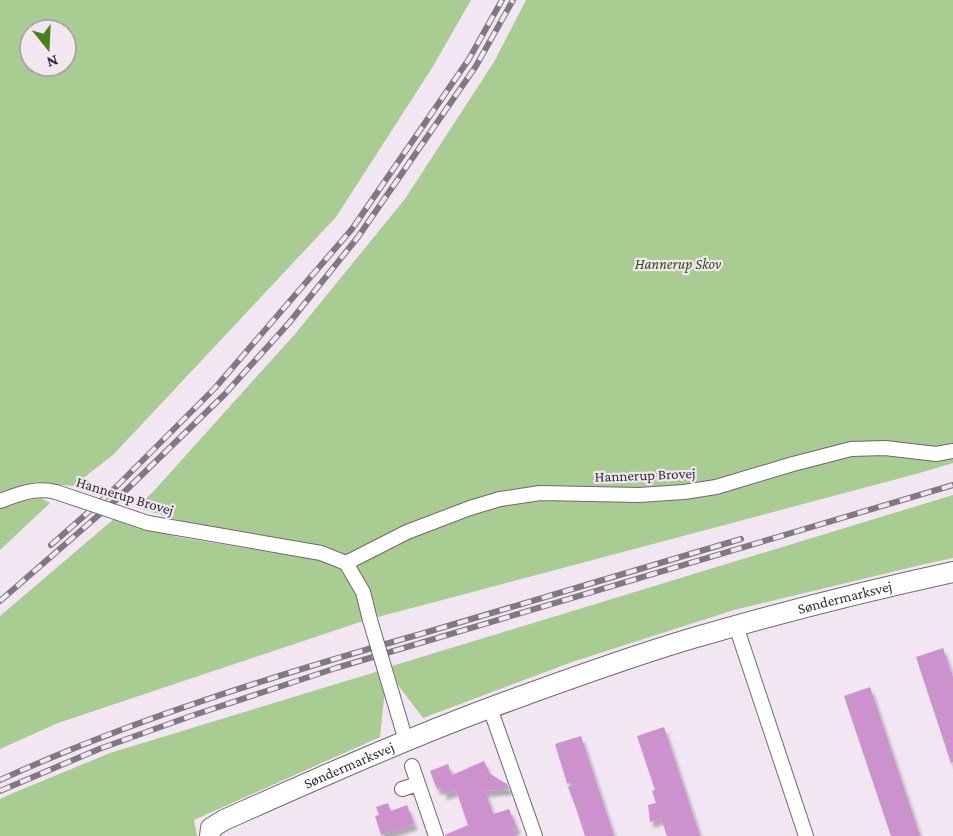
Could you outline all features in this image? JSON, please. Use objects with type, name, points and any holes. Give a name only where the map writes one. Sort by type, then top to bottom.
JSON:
[{"type":"street","name":"Hannerup Brovej","points":[[0,501],[25,492],[44,489],[148,523],[321,553],[346,563],[407,532],[470,507],[500,499],[540,493],[639,495],[684,492],[716,488],[793,464],[851,450],[885,448],[936,454],[953,451]]},
{"type":"street","points":[[346,563],[363,592],[406,741]]},
{"type":"street","name":"Søndermarksvej","points":[[210,832],[224,820],[406,741],[611,665],[736,626],[885,587],[953,572]]},
{"type":"street","points":[[736,626],[806,836]]},
{"type":"street","points":[[490,708],[535,836]]},
{"type":"street","points":[[412,766],[436,836]]},
{"type":"street","points":[[402,789],[418,784]]},
{"type":"green space","points":[[0,0],[471,0],[432,68],[336,217],[113,455],[73,486],[36,483],[0,496]]},
{"type":"green space","name":"Hannerup Skov","points":[[526,0],[953,0],[953,463],[378,617],[357,568],[349,557],[341,552],[307,543],[181,521],[136,507],[152,493],[295,334],[405,199],[494,62]]},
{"type":"green space","points":[[953,495],[953,558],[734,610],[572,662],[423,718],[398,685],[392,666]]},
{"type":"green space","points":[[41,498],[50,503],[0,550],[0,509]]},
{"type":"green space","points":[[115,518],[177,537],[333,564],[349,576],[353,583],[363,621],[58,723],[0,749],[0,616]]},
{"type":"green space","points":[[379,671],[385,689],[380,737],[194,820],[197,836],[0,836],[0,799],[6,796],[110,753]]},
{"type":"building","points":[[943,648],[953,677],[953,762],[951,763],[916,657]]},
{"type":"building","points":[[870,687],[920,836],[891,836],[844,696]]},
{"type":"building","points":[[664,727],[700,836],[667,836],[661,818],[650,822],[648,805],[656,803],[652,791],[655,790],[637,736]]},
{"type":"building","points":[[581,736],[614,836],[585,836],[568,787],[575,785],[567,783],[555,744]]},
{"type":"building","points":[[484,761],[490,774],[507,784],[509,789],[485,791],[493,814],[509,809],[517,828],[513,830],[516,836],[445,836],[468,825],[456,790],[444,794],[442,788],[437,789],[430,771],[448,764],[452,775]]},
{"type":"building","points":[[388,803],[391,811],[407,805],[414,824],[381,835],[375,816],[379,815],[376,807]]},
{"type":"railway","points":[[51,545],[109,494],[215,388],[352,229],[469,59],[502,0]]},
{"type":"railway","points":[[0,601],[116,500],[224,395],[289,323],[358,237],[476,66],[513,0]]},
{"type":"railway","points":[[0,791],[99,749],[336,668],[953,485]]},
{"type":"railway","points":[[0,780],[103,737],[262,681],[741,539]]}]
